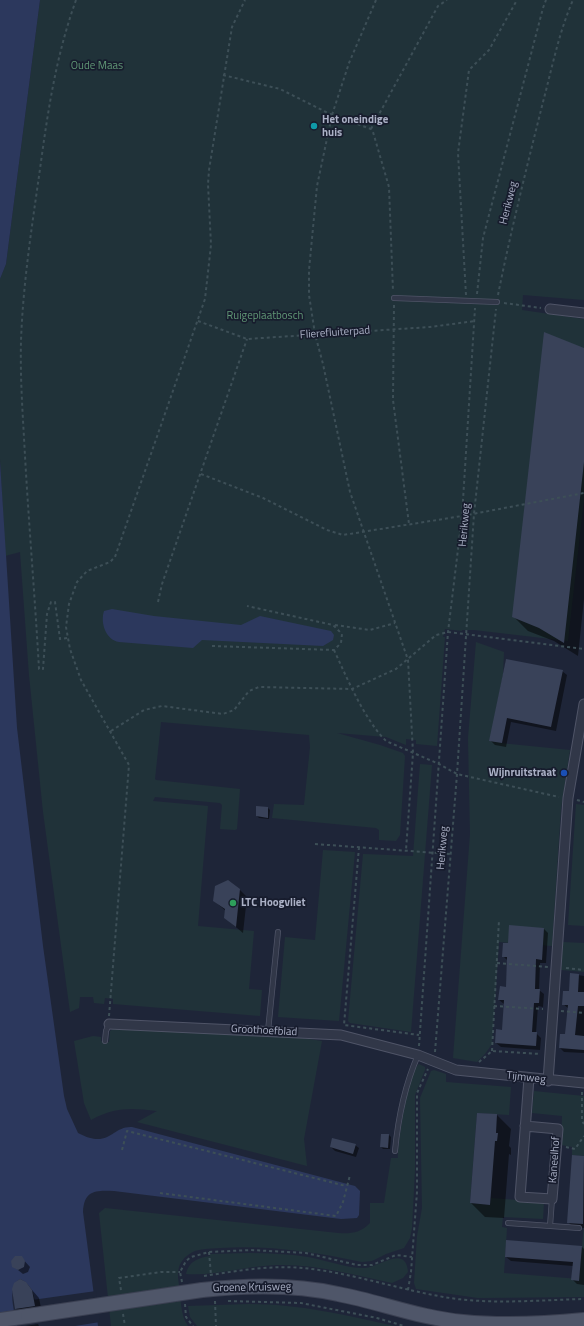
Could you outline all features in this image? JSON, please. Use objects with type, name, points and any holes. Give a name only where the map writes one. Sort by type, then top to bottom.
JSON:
[{"type":"main road","name":"Groene Kruisweg","points":[[0,1320],[201,1283],[301,1288],[337,1293],[411,1312],[462,1322],[501,1324],[550,1323],[584,1320]]},
{"type":"main road","name":"Groene Kruisweg","points":[[550,1323],[584,1325]]},
{"type":"street","points":[[550,310],[584,313]]},
{"type":"street","points":[[548,1081],[568,798],[584,704]]},
{"type":"street","name":"Groothoefblad","points":[[109,1024],[341,1035],[418,1055],[432,1061]]},
{"type":"street","name":"Tijmweg","points":[[432,1061],[456,1070],[468,1072],[548,1081],[583,1083]]},
{"type":"street","name":"Kaneelhof","points":[[525,1126],[558,1129],[552,1199],[520,1197],[525,1126],[529,1078]]},
{"type":"lane","points":[[394,298],[497,302]]},
{"type":"lane","points":[[268,1031],[278,932]]},
{"type":"lane","name":"Groothoefblad","points":[[105,1041],[109,1024]]},
{"type":"lane","points":[[395,1151],[397,1130],[410,1077],[418,1055]]},
{"type":"lane","name":"Kaneelhof","points":[[550,1226],[552,1199]]},
{"type":"lane","points":[[508,1223],[579,1228]]},
{"type":"path","points":[[67,638],[60,639],[54,602],[51,602],[48,614],[43,669],[39,669],[24,428],[21,342],[23,307],[56,64],[76,0]]},
{"type":"path","points":[[110,1008],[129,765],[81,680],[67,638],[66,626],[69,604],[77,582],[87,571],[110,562],[115,557],[205,299],[210,257],[208,184],[223,75],[232,27],[245,0]]},
{"type":"path","points":[[376,0],[348,63],[332,115],[317,186],[308,270],[309,295],[315,334],[323,364],[350,492],[408,660],[413,753],[406,850]]},
{"type":"path","points":[[371,129],[438,6],[447,0]]},
{"type":"path","points":[[466,300],[458,153],[469,70],[489,50],[517,0]]},
{"type":"path","points":[[359,847],[344,1025],[419,1035],[448,632],[462,516],[474,321],[482,238],[521,88],[546,0]]},
{"type":"path","name":"Herikweg","points":[[408,1290],[417,1192],[417,1093],[436,1049],[457,774],[474,514],[497,302],[511,229],[529,155],[558,46],[574,0]]},
{"type":"path","points":[[223,75],[280,89],[332,115],[371,129],[373,132],[389,186],[394,298],[393,400],[410,524]]},
{"type":"path","points":[[497,302],[550,310]]},
{"type":"path","name":"Flierefluiterpad","points":[[198,321],[247,339],[430,327],[474,321]]},
{"type":"path","points":[[158,602],[162,584],[247,339]]},
{"type":"path","points":[[201,474],[263,498],[327,530],[342,535],[474,514],[584,493]]},
{"type":"path","points":[[247,606],[333,625],[370,630],[395,623]]},
{"type":"path","points":[[212,646],[334,650],[341,643],[342,634],[333,625]]},
{"type":"path","points":[[111,731],[144,710],[162,706],[223,714],[234,710],[249,691],[259,687],[352,689],[396,669],[436,636],[448,632],[584,649]]},
{"type":"path","points":[[334,650],[352,689],[380,735],[386,741],[439,764],[457,774],[584,802]]},
{"type":"path","points":[[315,844],[450,854]]},
{"type":"path","points":[[492,1051],[499,920]]},
{"type":"path","points":[[497,963],[584,970]]},
{"type":"path","points":[[494,1006],[584,1013]]},
{"type":"path","points":[[468,1072],[492,1051],[550,1055]]},
{"type":"path","points":[[583,1083],[582,1121],[584,1124]]},
{"type":"path","points":[[122,1150],[127,1132],[346,1186]]},
{"type":"path","points":[[557,1145],[575,1149],[584,1136]]},
{"type":"path","points":[[160,1193],[336,1216],[343,1202],[350,1175]]},
{"type":"path","points":[[182,1278],[180,1272],[186,1261],[191,1257],[209,1252],[251,1250],[306,1253],[358,1266],[372,1265],[396,1255],[412,1257]]},
{"type":"path","points":[[209,1252],[211,1275]]},
{"type":"path","name":"Groene Kruisweg","points":[[201,1283],[211,1275],[274,1268],[303,1268],[335,1273],[408,1290],[477,1301],[584,1299]]},
{"type":"path","points":[[161,1272],[180,1272]]},
{"type":"path","name":"Groene Kruisweg","points":[[216,1326],[215,1301],[301,1303],[377,1318],[404,1326]]},
{"type":"path","points":[[185,1308],[186,1317],[193,1326]]},
{"type":"green space","name":"Ruigeplaatbosch","points":[[40,0],[584,0],[584,300],[523,295],[522,310],[584,319],[584,499],[568,641],[474,630],[462,631],[445,629],[443,637],[445,637],[437,746],[416,744],[416,740],[406,739],[406,745],[386,737],[337,733],[380,745],[403,753],[405,756],[400,835],[396,841],[379,840],[379,830],[376,828],[272,818],[274,804],[304,805],[310,747],[309,735],[161,722],[156,780],[240,789],[237,829],[235,830],[220,829],[222,805],[220,803],[155,797],[153,801],[208,806],[198,926],[254,931],[249,989],[262,990],[260,1016],[113,1004],[113,999],[105,998],[104,1004],[94,1003],[93,997],[80,997],[79,1008],[70,1012],[43,812],[29,675],[20,552],[5,556],[0,459],[0,279],[6,264]]},
{"type":"green space","points":[[476,642],[504,652],[500,743],[570,750],[561,809],[552,946],[499,942],[492,1044],[477,1062],[453,1058],[470,834],[468,738]]},
{"type":"green space","points":[[420,764],[432,765],[411,1032],[350,1023],[348,1021],[363,854],[413,856]]},
{"type":"green space","points":[[576,804],[584,805],[584,926],[568,925]]},
{"type":"green space","points":[[323,850],[355,852],[339,1021],[278,1017],[285,937],[315,940]]},
{"type":"green space","points":[[562,942],[584,943],[584,972],[561,970]]},
{"type":"green space","points":[[113,1029],[296,1037],[322,1041],[304,1139],[307,1166],[137,1122],[157,1111],[139,1109],[123,1110],[108,1113],[91,1120],[84,1103],[74,1041],[93,1036],[101,1037],[101,1041],[109,1042],[110,1031]]},
{"type":"green space","points":[[419,1064],[425,1067],[425,1070],[415,1095],[415,1170],[412,1228],[410,1238],[404,1248],[386,1254],[372,1261],[362,1262],[309,1252],[274,1248],[238,1247],[199,1250],[184,1258],[178,1272],[182,1312],[188,1326],[111,1326],[99,1213],[105,1208],[338,1233],[351,1233],[359,1231],[370,1223],[370,1203],[384,1203],[391,1158],[398,1158],[402,1124],[411,1079]]},
{"type":"green space","points":[[434,1070],[446,1074],[446,1082],[511,1087],[509,1115],[477,1113],[470,1203],[490,1205],[491,1198],[544,1202],[543,1219],[503,1217],[502,1227],[507,1228],[504,1273],[579,1279],[584,1224],[584,1297],[478,1298],[416,1289],[414,1283],[417,1236],[422,1208],[420,1098],[431,1071]]},
{"type":"green space","points":[[534,1091],[584,1096],[584,1156],[572,1155],[572,1147],[561,1145],[562,1116],[532,1113]]},
{"type":"green space","points":[[249,1253],[301,1256],[359,1268],[371,1267],[397,1258],[402,1259],[406,1264],[408,1272],[403,1278],[392,1283],[321,1268],[292,1265],[265,1266],[209,1274],[186,1274],[192,1263],[198,1259],[210,1256],[210,1254]]},
{"type":"green space","points":[[268,1304],[304,1308],[395,1326],[197,1326],[190,1317],[188,1306]]},
{"type":"water","points":[[0,0],[40,0],[6,264],[0,279]]},
{"type":"water","points":[[0,461],[17,728],[43,946],[64,1096],[67,1109],[78,1133],[89,1138],[97,1139],[109,1136],[119,1130],[132,1127],[355,1186],[360,1191],[359,1215],[357,1218],[341,1219],[114,1191],[97,1191],[92,1193],[86,1199],[83,1212],[98,1326],[38,1326],[33,1293],[26,1282],[20,1279],[13,1288],[12,1294],[17,1326],[0,1326]]},
{"type":"water","points":[[112,609],[154,616],[241,625],[260,616],[331,631],[334,635],[333,640],[323,646],[202,640],[193,648],[119,642],[114,641],[107,634],[104,626],[104,611]]},
{"type":"pier","points":[[96,1291],[100,1322],[75,1326],[36,1326],[32,1300]]},
{"type":"building","points":[[544,332],[584,348],[584,462],[564,643],[539,628],[512,617]]},
{"type":"building","points":[[506,659],[563,670],[551,727],[507,718],[502,743],[489,741]]},
{"type":"building","points":[[256,806],[268,807],[268,818],[256,816]]},
{"type":"building","points":[[228,880],[240,889],[236,927],[224,918],[225,909],[213,901],[215,886]]},
{"type":"building","points":[[509,925],[544,928],[542,960],[536,959],[535,989],[540,989],[539,1003],[534,1003],[532,1032],[537,1032],[536,1046],[495,1043],[496,1029],[502,1030],[504,1000],[498,1000],[500,986],[506,987],[507,957],[502,957],[503,943],[508,943]]},
{"type":"building","points":[[570,973],[579,974],[578,992],[584,992],[584,1006],[578,1006],[575,1035],[584,1036],[584,1050],[559,1048],[560,1034],[565,1034],[568,1005],[562,1005],[563,991],[569,991]]},
{"type":"building","points":[[477,1113],[497,1114],[496,1133],[498,1133],[497,1141],[495,1141],[490,1205],[470,1203]]},
{"type":"building","points":[[381,1134],[389,1134],[388,1148],[380,1147]]},
{"type":"building","points":[[332,1138],[356,1144],[353,1154],[330,1147]]},
{"type":"building","points":[[572,1155],[584,1156],[583,1224],[567,1223]]},
{"type":"building","points":[[506,1240],[582,1246],[579,1281],[571,1280],[573,1262],[505,1257]]},
{"type":"building","points":[[15,1256],[22,1256],[25,1261],[24,1267],[18,1270],[12,1267],[11,1261]]},
{"type":"building","points":[[20,1279],[26,1282],[32,1290],[35,1306],[15,1309],[12,1289],[14,1283]]},
{"type":"place","name":"Het oneindige huis","points":[[314,126]]},
{"type":"place","name":"Wijnruitstraat","points":[[564,773]]},
{"type":"place","name":"LTC Hoogvliet","points":[[233,903]]},
{"type":"park label","name":"Oude Maas","points":[[97,66]]}]
